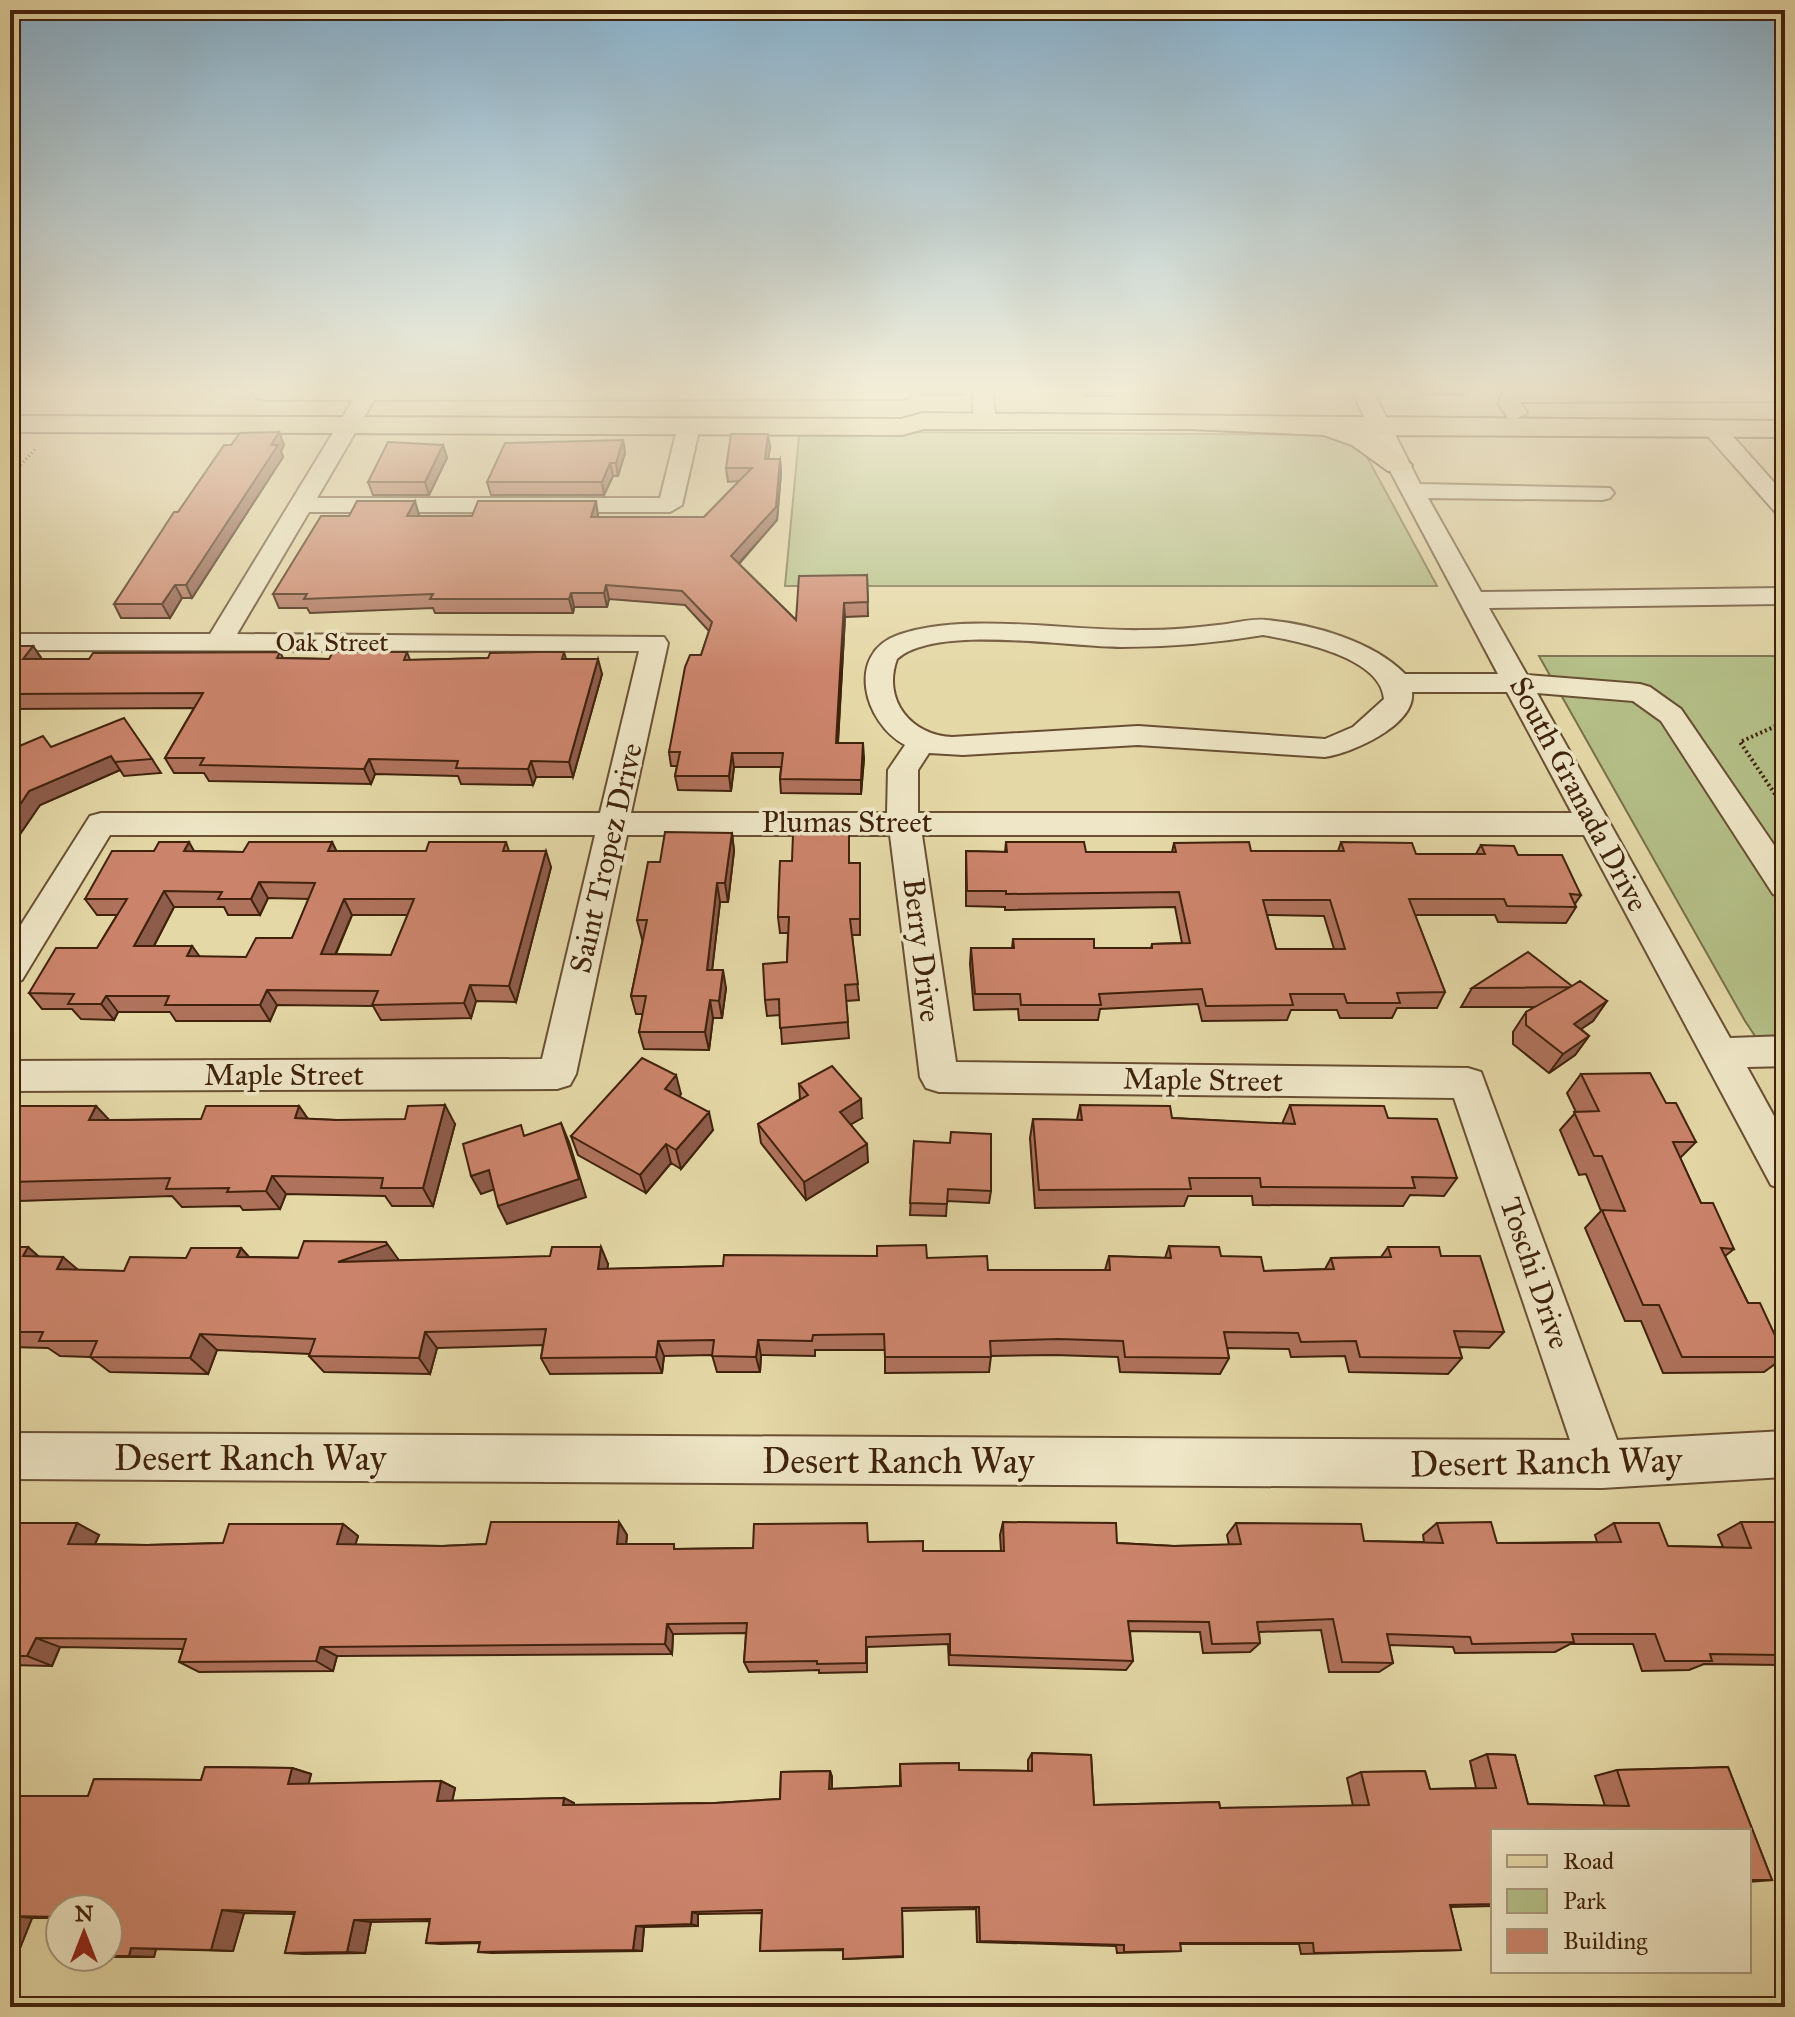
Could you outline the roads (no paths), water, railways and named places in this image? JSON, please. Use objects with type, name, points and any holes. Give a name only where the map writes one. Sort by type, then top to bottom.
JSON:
[{"type":"street","points":[[219,642],[315,483]]},
{"type":"street","points":[[302,505],[670,505],[675,483]]},
{"type":"street","name":"South Granada Drive","points":[[1408,483],[1785,1173]]},
{"type":"street","points":[[1472,483],[1602,493]]},
{"type":"street","points":[[1762,483],[1785,509]]},
{"type":"street","points":[[1473,600],[1785,596]]},
{"type":"street","points":[[1399,683],[1399,706],[1352,741],[1328,748],[1274,747],[1185,738],[1067,737],[955,747],[922,741],[892,720],[877,692],[881,663],[888,651],[904,642],[948,632],[1076,638],[1189,637],[1263,627],[1292,630],[1374,662],[1399,683],[1519,683],[1640,693],[1671,715],[1785,886]]},
{"type":"street","name":"Oak Street","points":[[10,642],[654,643]]},
{"type":"street","name":"Saint Tropez Drive","points":[[557,1074],[654,643]]},
{"type":"street","name":"Berry Drive","points":[[922,741],[903,770],[901,801],[939,1077]]},
{"type":"street","name":"Plumas Street","points":[[10,971],[101,824],[1594,824]]},
{"type":"street","points":[[1720,1053],[1785,1051]]},
{"type":"street","name":"Maple Street","points":[[10,1076],[557,1074]]},
{"type":"street","name":"Maple Street","points":[[939,1077],[1468,1083]]},
{"type":"street","name":"Toschi Drive","points":[[1468,1083],[1602,1464]]},
{"type":"street","name":"Desert Ranch Way","points":[[10,1456],[1602,1464],[1785,1454]]}]
